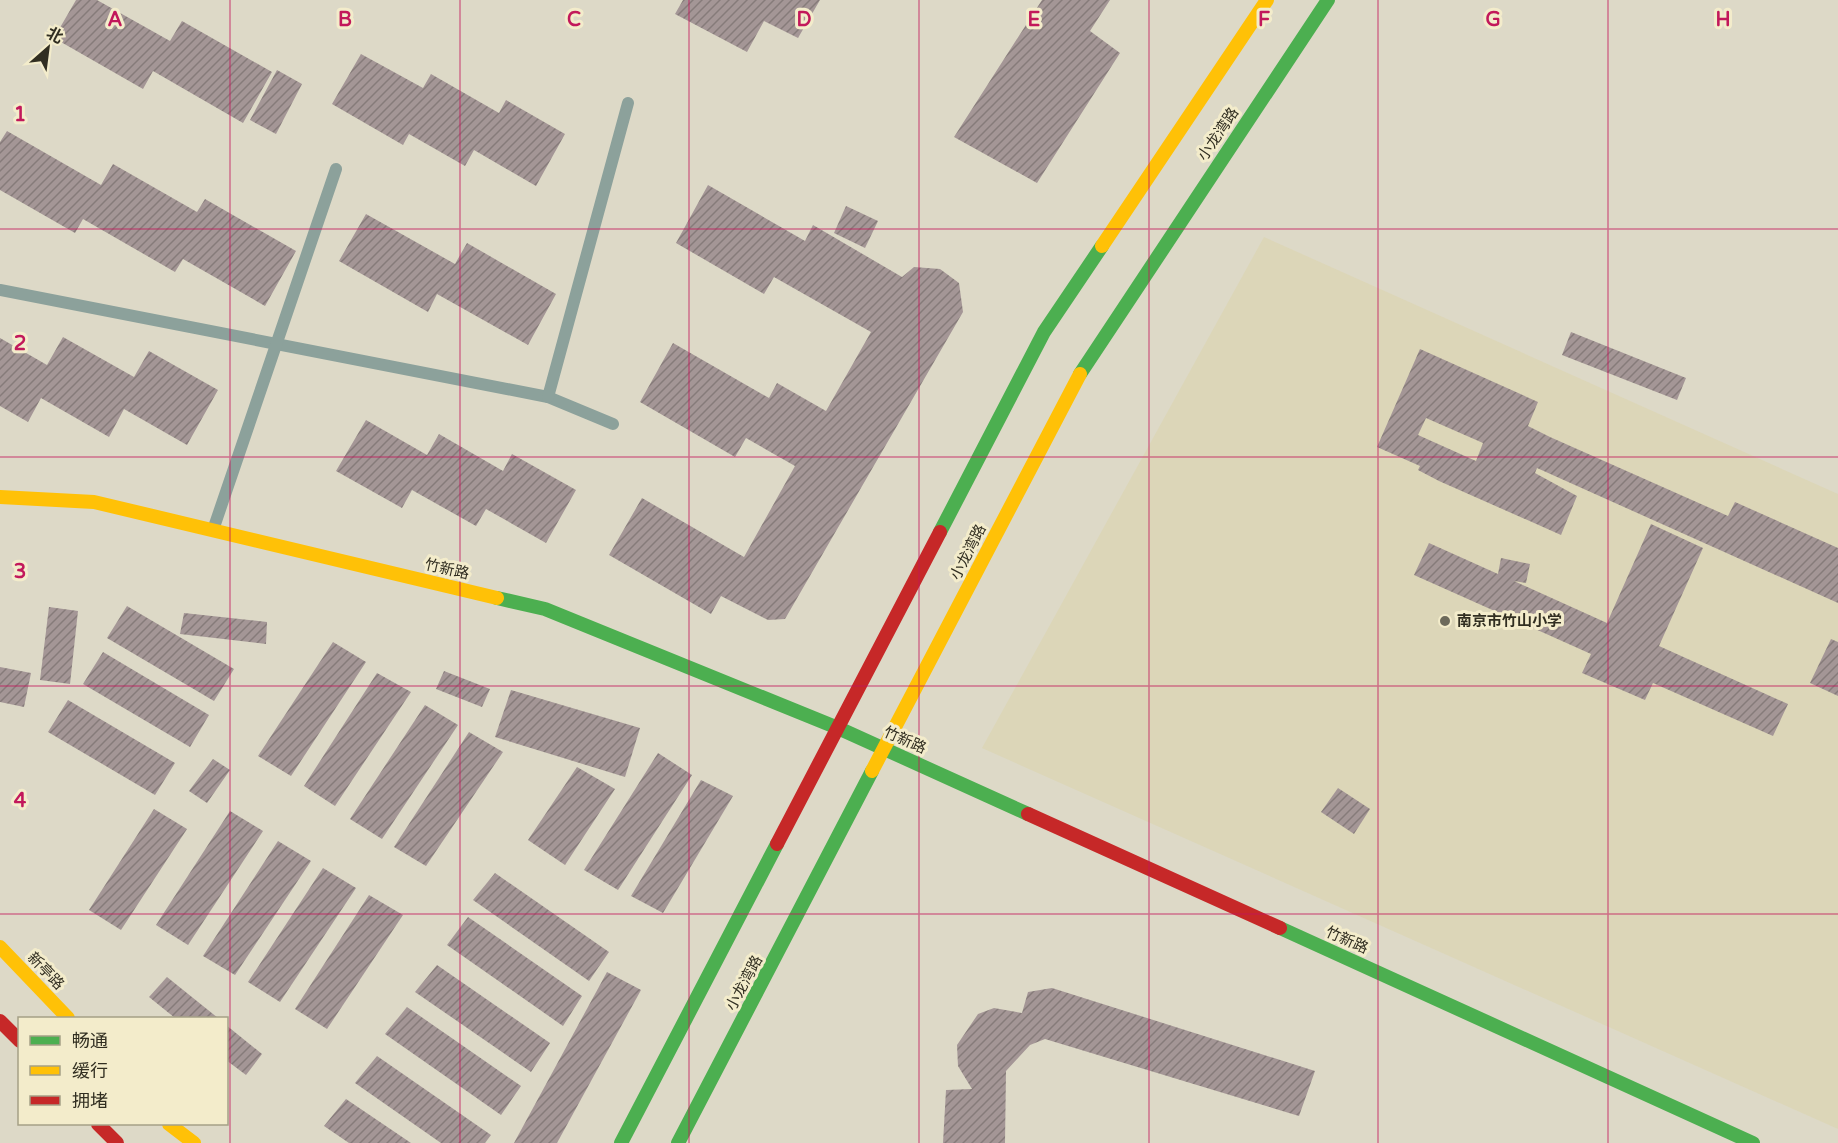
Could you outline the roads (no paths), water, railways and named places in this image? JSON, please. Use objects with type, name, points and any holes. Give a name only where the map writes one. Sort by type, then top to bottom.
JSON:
[{"type":"main road","points":[[621,1143],[1044,332],[1267,0]]},
{"type":"main road","name":"小龙湾路","points":[[678,1143],[1088,358],[1328,0]]},
{"type":"main road","name":"竹新路","points":[[0,497],[94,502],[545,609],[884,748],[1753,1143]]},
{"type":"main road","name":"新亭路","points":[[0,947],[67,1017]]},
{"type":"main road","points":[[0,1020],[18,1039]]},
{"type":"main road","points":[[99,1125],[117,1143]]},
{"type":"main road","points":[[171,1125],[194,1143]]},
{"type":"lane","points":[[548,397],[628,103]]},
{"type":"lane","points":[[212,531],[336,169]]},
{"type":"lane","points":[[0,290],[548,397],[613,424]]},
{"type":"place","name":"南京市竹山小学","points":[[1445,621]]}]
